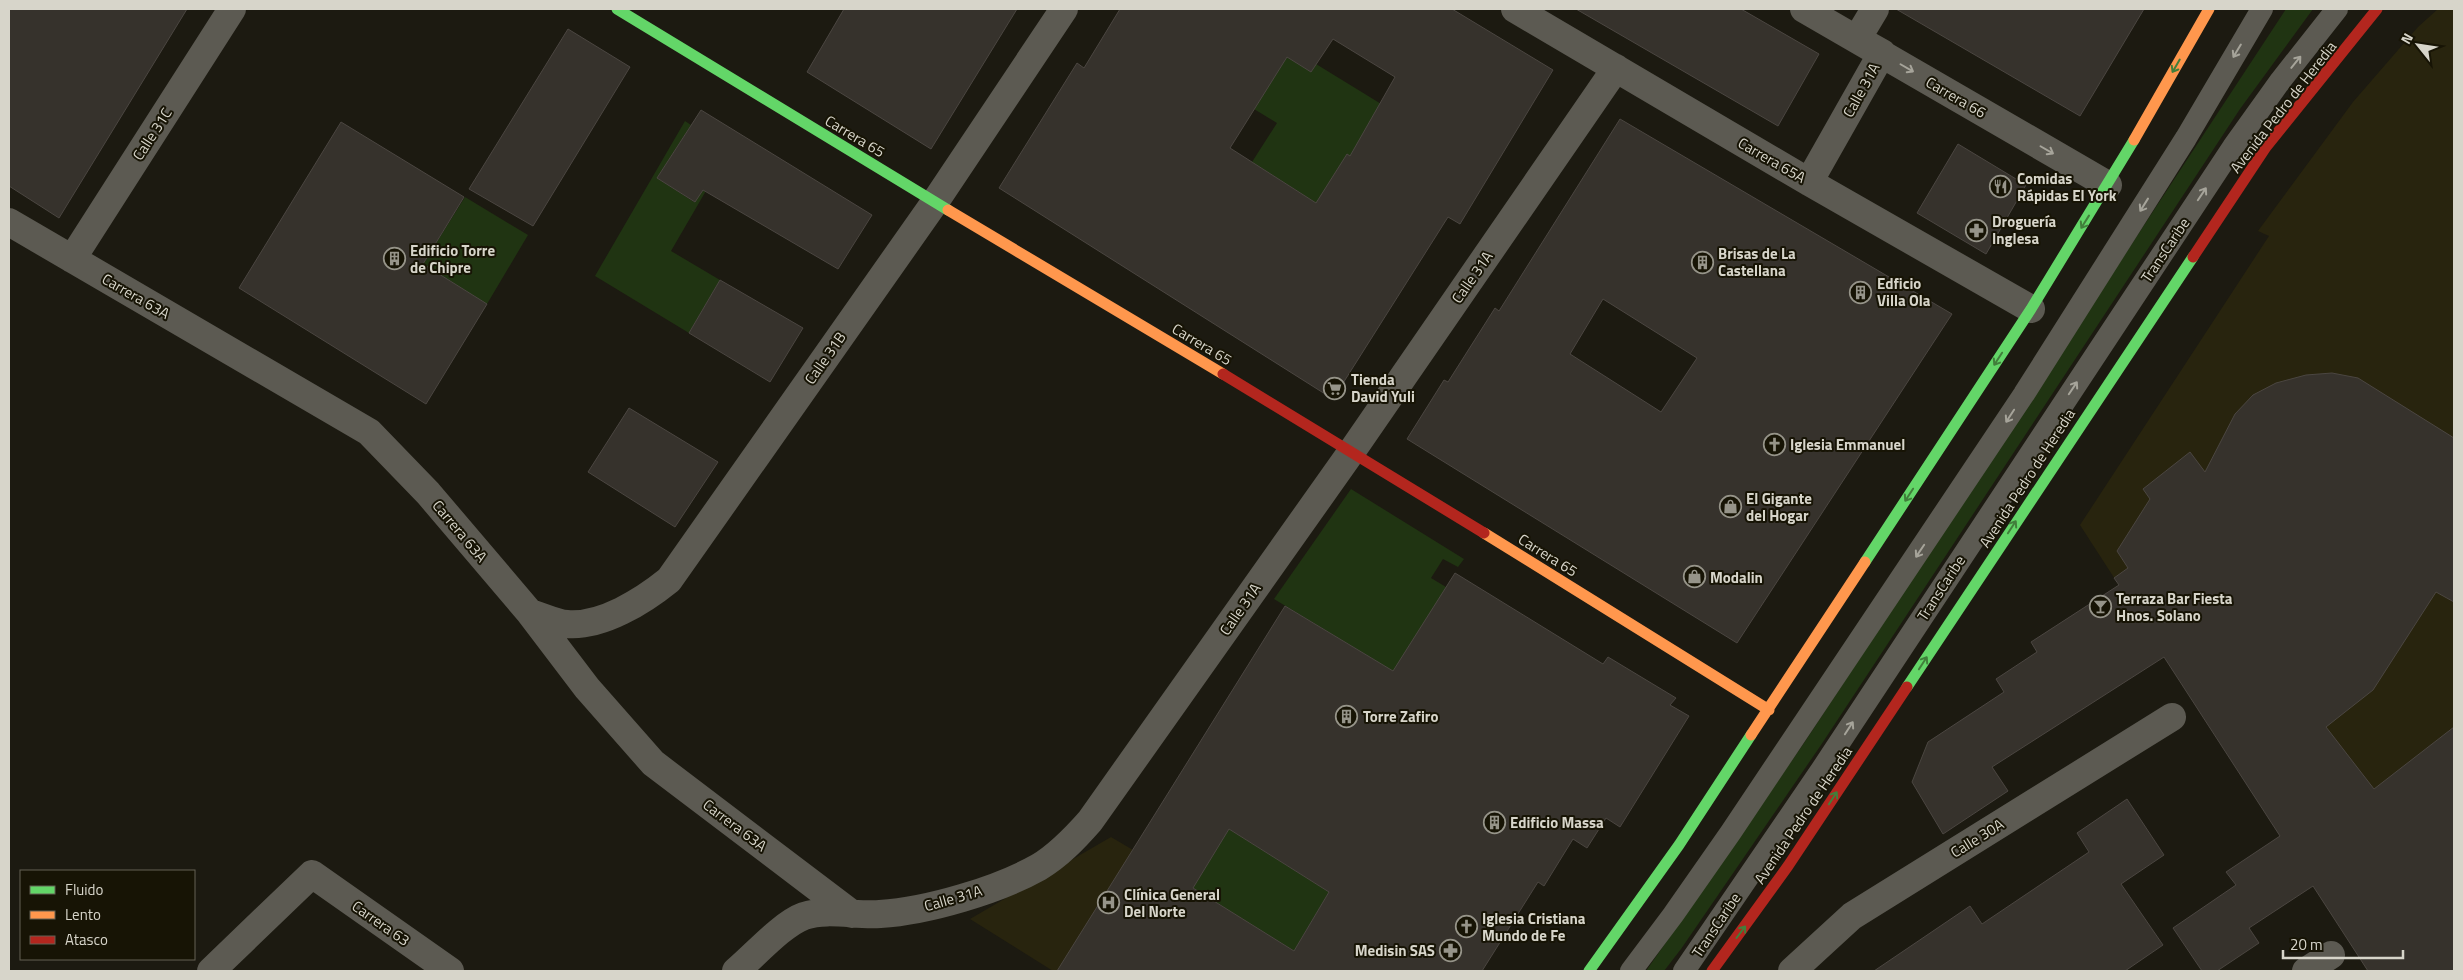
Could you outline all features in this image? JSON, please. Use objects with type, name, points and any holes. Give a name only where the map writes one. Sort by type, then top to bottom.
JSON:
[{"type":"main road","name":"Carrera 65","points":[[617,9],[935,202],[1352,451],[1768,710]]},
{"type":"main road","points":[[1589,971],[1680,845],[2031,309],[2108,185],[2209,9]]},
{"type":"main road","name":"Avenida Pedro de Heredia","points":[[1712,971],[1788,866],[2266,147],[2348,49],[2377,9]]},
{"type":"street","name":"Calle 31C","points":[[72,259],[232,9]]},
{"type":"street","name":"Calle 31B","points":[[530,613],[567,624],[586,623],[631,607],[650,596],[669,580],[935,202],[1064,9]]},
{"type":"street","name":"Carrera 65A","points":[[1515,9],[1809,182],[2031,309]]},
{"type":"street","name":"Carrera 66","points":[[1804,9],[2108,185]]},
{"type":"street","points":[[1857,39],[1875,9]]},
{"type":"street","name":"Calle 31A","points":[[1809,182],[1882,53]]},
{"type":"street","name":"Calle 31A","points":[[736,971],[783,930],[803,917],[898,912],[959,898],[1016,879],[1041,866],[1069,845],[1090,822],[1352,451],[1616,68]]},
{"type":"street","name":"Carrera 63A","points":[[9,222],[369,432],[428,493],[530,613],[587,688],[653,763],[852,914]]},
{"type":"street","name":"Calle 30A","points":[[1792,971],[1852,916],[2172,717]]},
{"type":"street","name":"Carrera 63","points":[[211,971],[312,874],[450,971]]},
{"type":"street","points":[[2306,971],[2331,956]]},
{"type":"lane","points":[[1631,971],[1731,832],[2024,394],[2186,138],[2262,9]]},
{"type":"lane","name":"TransCaribe","points":[[1684,971],[1822,769],[2233,147],[2266,100],[2337,9]]},
{"type":"shaded area","points":[[2438,9],[2454,9],[2454,971],[2368,971],[2080,525],[2269,236],[2258,231],[2353,102],[2418,27]]},
{"type":"shaded area","name":"Clínica General Del Norte","points":[[1111,837],[1327,971],[1053,971],[970,919]]},
{"type":"green space","points":[[2286,9],[2313,9],[2240,109],[1821,745],[1681,949],[1664,971],[1646,971],[1804,743]]},
{"type":"green space","points":[[1287,57],[1311,72],[1316,64],[1404,118],[1316,203],[1252,162],[1277,123],[1254,109]]},
{"type":"green space","points":[[685,121],[691,125],[657,178],[694,202],[739,134],[671,251],[720,280],[689,333],[595,276]]},
{"type":"green space","points":[[465,197],[528,235],[487,304],[423,264]]},
{"type":"green space","points":[[1351,489],[1464,559],[1458,567],[1443,559],[1431,578],[1446,587],[1434,696],[1274,599]]},
{"type":"green space","points":[[1229,829],[1329,892],[1294,951],[1193,888]]},
{"type":"building","points":[[9,9],[187,9],[59,218],[9,186]]},
{"type":"building","points":[[844,9],[1017,9],[931,149],[807,72]]},
{"type":"building","points":[[1120,9],[1452,9],[1553,70],[1460,224],[1448,217],[1333,399],[999,188],[1077,63],[1084,68]],"holes":[[[1333,39],[1395,77],[1350,156],[1347,154],[1316,203],[1230,148],[1287,57],[1311,72]]]},
{"type":"building","points":[[1576,9],[1741,9],[1819,54],[1778,126]]},
{"type":"building","points":[[1896,9],[2144,9],[2080,116]]},
{"type":"building","points":[[568,29],[630,67],[533,226],[469,189]]},
{"type":"building","points":[[701,110],[872,215],[838,269],[703,190],[695,202],[657,178]]},
{"type":"building","points":[[1620,119],[1952,314],[1737,643],[1407,439],[1444,380],[1448,382],[1495,308],[1499,311]],"holes":[[[1603,299],[1697,358],[1661,412],[1570,354]]]},
{"type":"building","points":[[341,122],[464,197],[423,264],[487,304],[426,404],[239,288]]},
{"type":"building","points":[[1958,144],[2026,185],[1986,254],[1917,213]]},
{"type":"building","points":[[720,280],[803,328],[770,382],[689,333]]},
{"type":"building","points":[[2332,373],[2358,378],[2454,438],[2454,602],[2436,592],[2373,690],[2326,727],[2374,789],[2454,727],[2454,971],[2368,971],[2313,886],[2249,928],[2259,943],[2217,971],[2202,971],[2173,928],[2236,885],[2226,872],[2280,836],[2164,657],[1992,767],[2008,791],[1943,834],[1912,782],[1928,742],[2004,692],[1996,679],[2037,652],[2031,642],[2119,585],[2114,578],[2128,568],[2117,551],[2150,499],[2143,489],[2190,452],[2205,472],[2235,414],[2253,395],[2276,383],[2306,375]]},
{"type":"building","points":[[629,408],[718,462],[675,527],[588,472]]},
{"type":"building","points":[[1455,573],[1603,664],[1608,657],[1676,698],[1670,705],[1689,716],[1620,827],[1606,818],[1587,848],[1573,839],[1544,886],[1538,882],[1482,971],[1057,971],[1285,606],[1393,671]],"holes":[[[1229,829],[1329,892],[1294,951],[1193,888]]]},
{"type":"building","points":[[2127,799],[2164,855],[2121,884],[2163,945],[2125,971],[1874,971],[1970,906],[1982,924],[2089,852],[2077,833]]},
{"type":"traffic: fast","points":[[617,9],[948,210]]},
{"type":"traffic: fast","points":[[1865,562],[2031,309],[2134,140]]},
{"type":"traffic: fast","points":[[1907,687],[2193,257]]},
{"type":"traffic: fast","points":[[1589,971],[1679,845],[1751,735]]},
{"type":"traffic: slow","points":[[2134,140],[2209,9]]},
{"type":"traffic: slow","points":[[948,210],[1223,374]]},
{"type":"traffic: slow","points":[[1484,533],[1769,710]]},
{"type":"traffic: slow","points":[[1751,735],[1865,562]]},
{"type":"traffic: jam","points":[[2193,257],[2266,147],[2377,9]]},
{"type":"traffic: jam","points":[[1223,374],[1484,533]]},
{"type":"traffic: jam","points":[[1712,971],[1788,866],[1907,687]]},
{"type":"place","name":"Comidas Rápidas El York","points":[[2001,187]]},
{"type":"place","name":"Droguería Inglesa","points":[[1976,230]]},
{"type":"place","name":"Edificio Torre de Chipre","points":[[394,259]]},
{"type":"place","name":"Brisas de La Castellana","points":[[1702,262]]},
{"type":"place","name":"Edficio Villa Ola","points":[[1861,292]]},
{"type":"place","name":"Tienda David Yuli","points":[[1335,388]]},
{"type":"place","name":"Iglesia Emmanuel","points":[[1774,444]]},
{"type":"place","name":"El Gigante del Hogar","points":[[1730,507]]},
{"type":"place","name":"Modalin","points":[[1694,577]]},
{"type":"place","name":"Terraza Bar Fiesta Hnos. Solano","points":[[2100,607]]},
{"type":"place","name":"Torre Zafiro","points":[[1347,716]]},
{"type":"place","name":"Edificio Massa","points":[[1494,822]]},
{"type":"place","name":"Clínica General Del Norte","points":[[1108,903]]},
{"type":"place","name":"Iglesia Cristiana Mundo de Fe","points":[[1466,927]]},
{"type":"place","name":"Medisin SAS","points":[[1451,950]]}]
